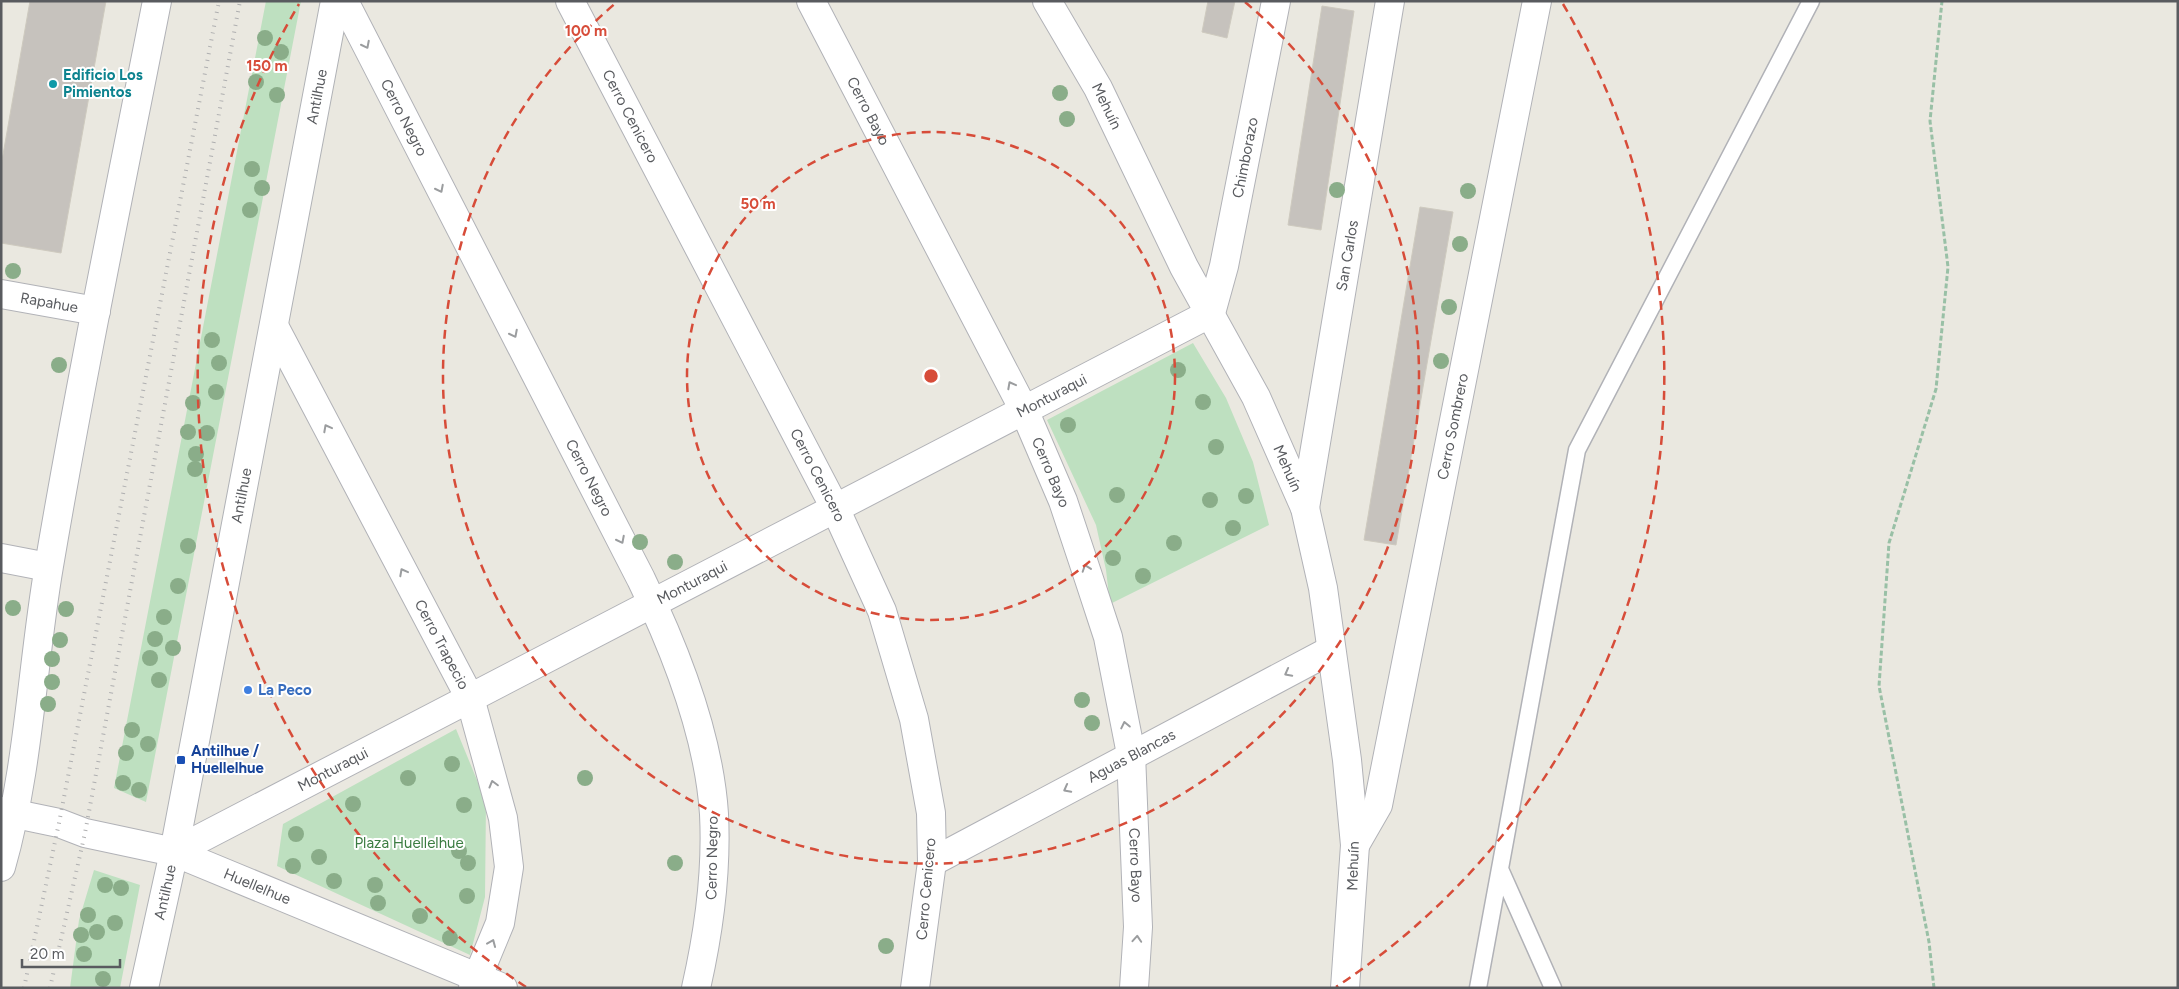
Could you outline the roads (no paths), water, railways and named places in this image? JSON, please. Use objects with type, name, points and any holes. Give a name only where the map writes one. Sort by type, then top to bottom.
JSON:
[{"type":"street","points":[[1,867],[7,812],[48,567],[157,1]]},
{"type":"street","name":"Antilhue","points":[[144,988],[174,852],[335,1]]},
{"type":"street","name":"Cerro Negro","points":[[344,1],[653,604],[687,693],[701,740],[714,813],[714,871],[709,932],[696,988]]},
{"type":"street","name":"Cerro Cenicero","points":[[570,1],[835,508],[882,610],[914,719],[930,813],[932,862],[915,988]]},
{"type":"street","name":"Cerro Bayo","points":[[811,1],[1024,410],[1063,501],[1108,637],[1131,754],[1138,928],[1134,988]]},
{"type":"street","name":"Mehuín","points":[[1046,1],[1098,88],[1184,266],[1256,397],[1305,508],[1322,588],[1348,760],[1355,845],[1345,988]]},
{"type":"street","name":"Chimborazo","points":[[1211,313],[1224,266],[1276,1]]},
{"type":"street","name":"San Carlos","points":[[1305,508],[1390,1]]},
{"type":"street","name":"Cerro Sombrero","points":[[1355,845],[1378,805],[1537,1]]},
{"type":"street","name":"Rapahue","points":[[1,294],[96,311]]},
{"type":"street","name":"Monturaqui","points":[[174,852],[1211,313]]},
{"type":"street","name":"Cerro Trapecio","points":[[274,326],[470,698],[503,818],[509,867],[500,923],[475,983]]},
{"type":"street","points":[[1,558],[48,567]]},
{"type":"street","name":"Aguas Blancas","points":[[932,862],[1131,754],[1331,650]]},
{"type":"street","name":"Huellelhue","points":[[7,812],[59,823],[85,833],[174,852],[475,983],[504,988]]},
{"type":"lane","points":[[1478,988],[1577,450],[1811,1]]},
{"type":"lane","points":[[1500,869],[1553,988]]},
{"type":"railway","points":[[24,988],[59,823],[219,1]]},
{"type":"railway","points":[[50,988],[85,833],[240,1]]},
{"type":"place","name":"Edificio Los Pimientos","points":[[53,84]]},
{"type":"place","name":"La Peco","points":[[248,690]]},
{"type":"place","name":"Antilhue / Huellelhue","points":[[181,760]]},
{"type":"park label","name":"Plaza Huellelhue","points":[[409,843]]}]
